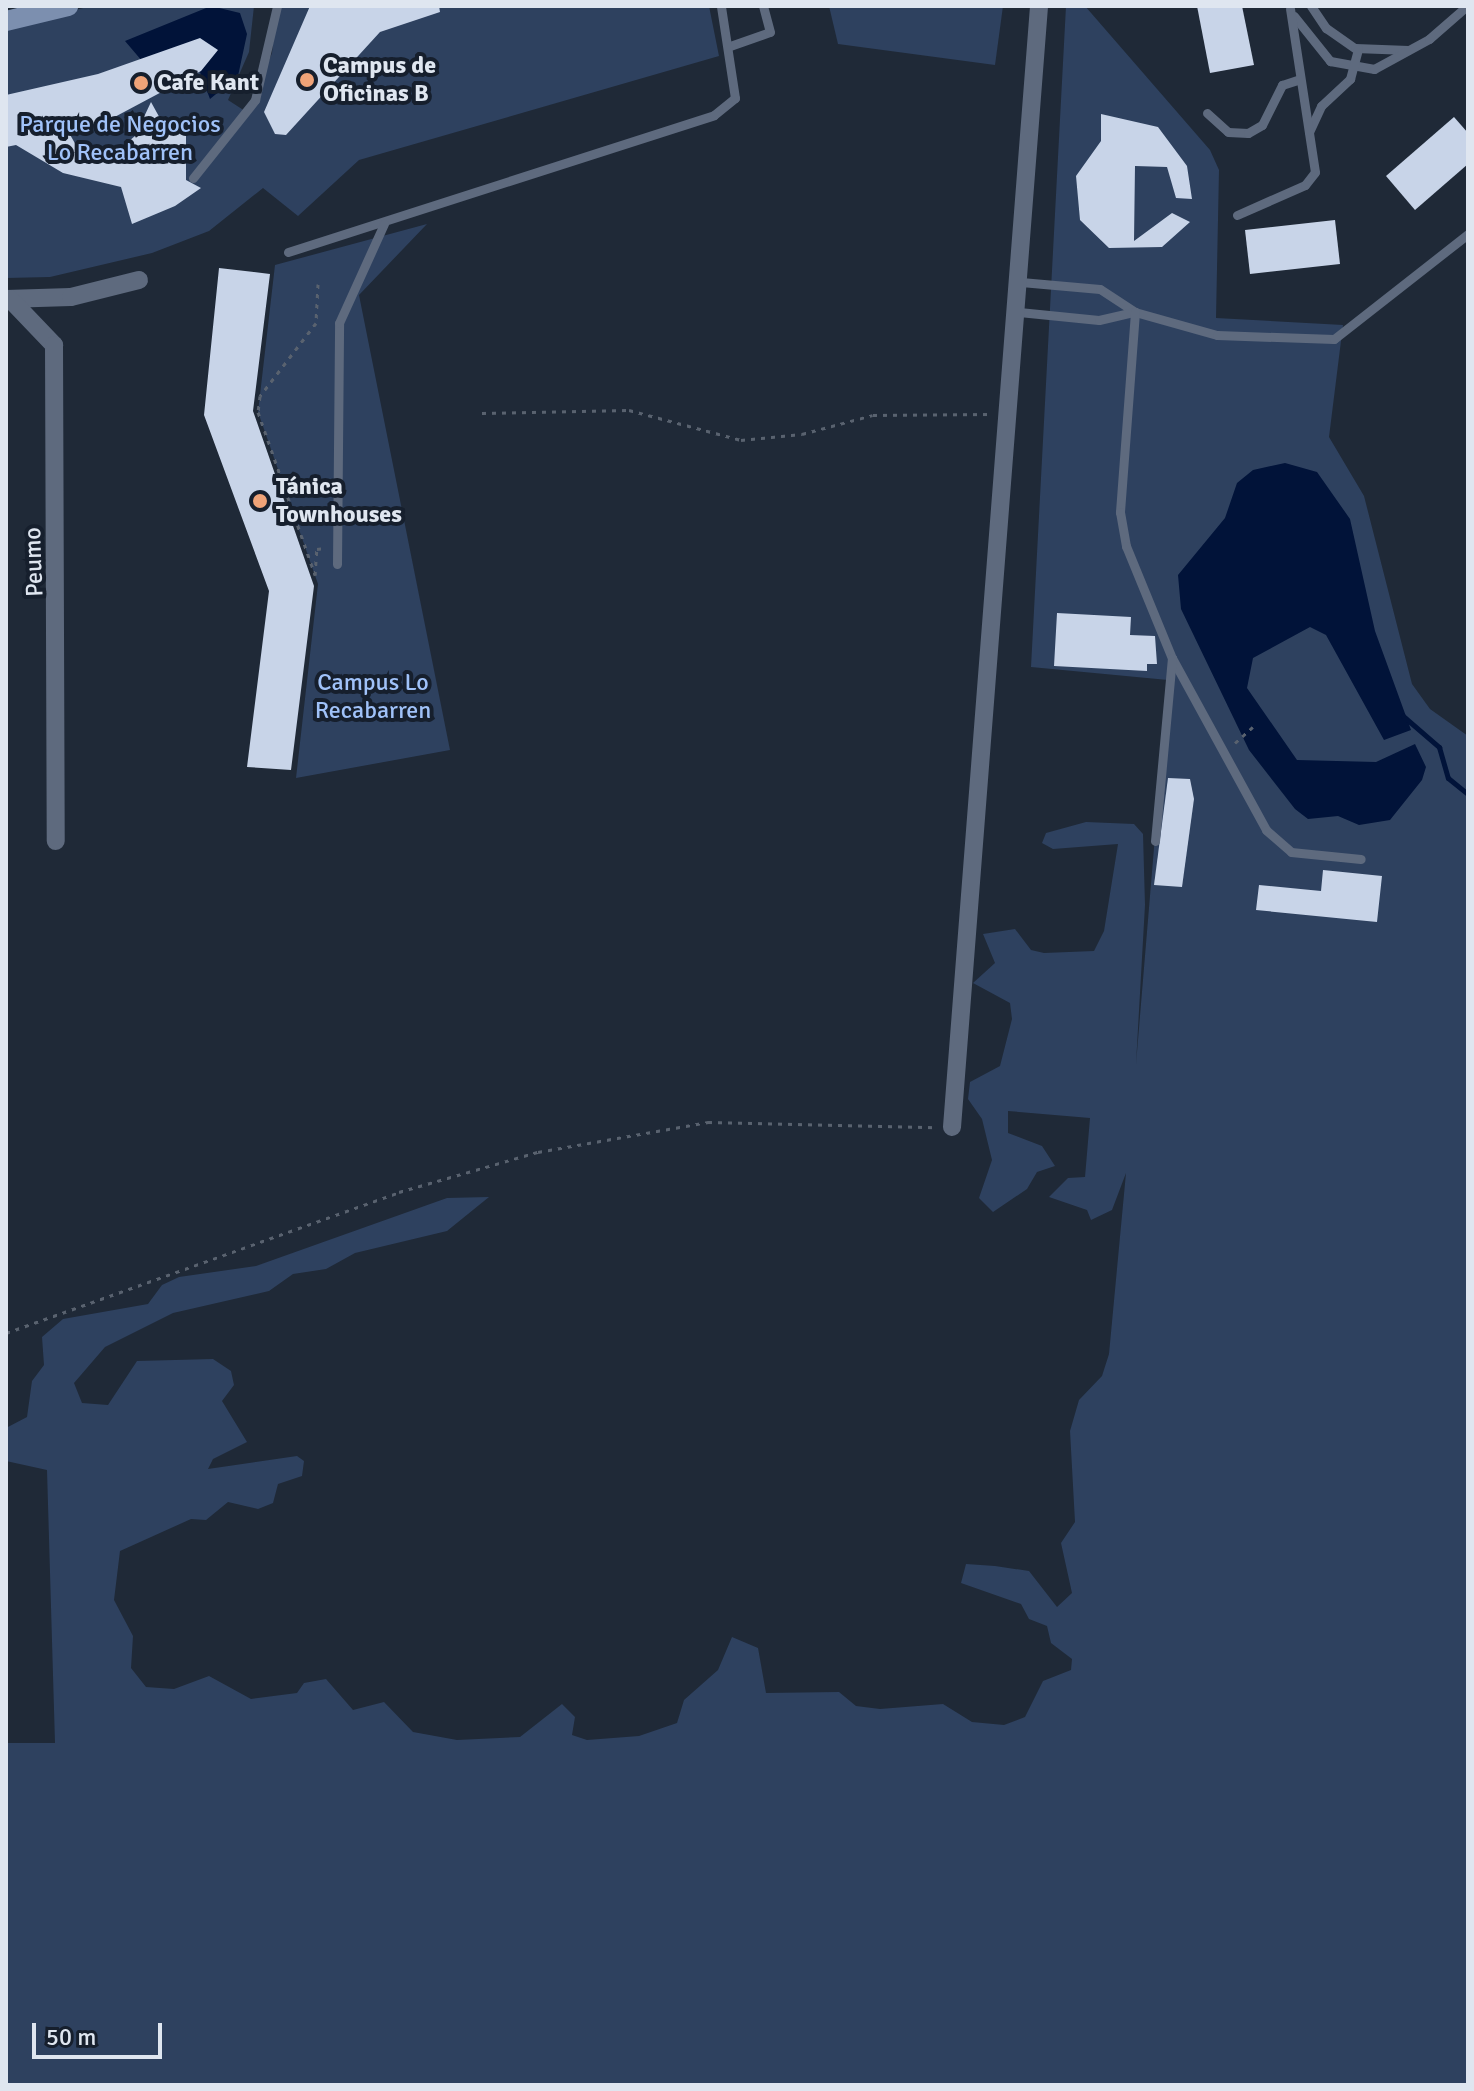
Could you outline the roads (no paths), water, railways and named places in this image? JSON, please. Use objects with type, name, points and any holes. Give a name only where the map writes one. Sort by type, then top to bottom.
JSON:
[{"type":"street","points":[[6,21],[68,6]]},
{"type":"street","points":[[952,1127],[1019,312],[1039,6]]},
{"type":"street","points":[[8,299],[71,297],[139,280]]},
{"type":"street","name":"Peumo","points":[[8,299],[54,345],[56,841]]},
{"type":"lane","points":[[193,178],[255,100],[277,6]]},
{"type":"lane","points":[[288,252],[384,224],[714,115],[735,98],[730,46],[721,6]]},
{"type":"lane","points":[[730,46],[770,32],[763,6]]},
{"type":"lane","points":[[1311,6],[1326,28],[1358,49],[1408,50]]},
{"type":"lane","points":[[1290,8],[1314,49],[1354,70],[1380,67],[1467,6]]},
{"type":"lane","points":[[1237,215],[1312,179],[1290,8]]},
{"type":"lane","points":[[1308,135],[1321,106],[1354,70],[1358,49]]},
{"type":"lane","points":[[1207,113],[1228,132],[1248,133],[1262,125],[1282,85],[1300,79]]},
{"type":"lane","points":[[337,564],[332,547],[339,323],[384,224]]},
{"type":"lane","points":[[1021,282],[1100,289],[1135,312],[1217,335],[1334,339],[1468,234]]},
{"type":"lane","points":[[1019,312],[1099,320],[1135,312]]},
{"type":"lane","points":[[1135,312],[1120,512],[1126,546],[1172,658],[1266,830],[1291,852],[1361,859]]},
{"type":"lane","points":[[1155,841],[1172,658]]},
{"type":"waterway","points":[[1403,716],[1439,747],[1448,778],[1468,794]]},
{"type":"place","name":"Campus de Oficinas B","points":[[307,80]]},
{"type":"place","name":"Cafe Kant","points":[[141,83]]},
{"type":"place","name":"Tánica Townhouses","points":[[260,501]]},
{"type":"park label","name":"Parque de Negocios Lo Recabarren","points":[[120,139]]},
{"type":"park label","name":"Campus Lo Recabarren","points":[[373,697]]}]
